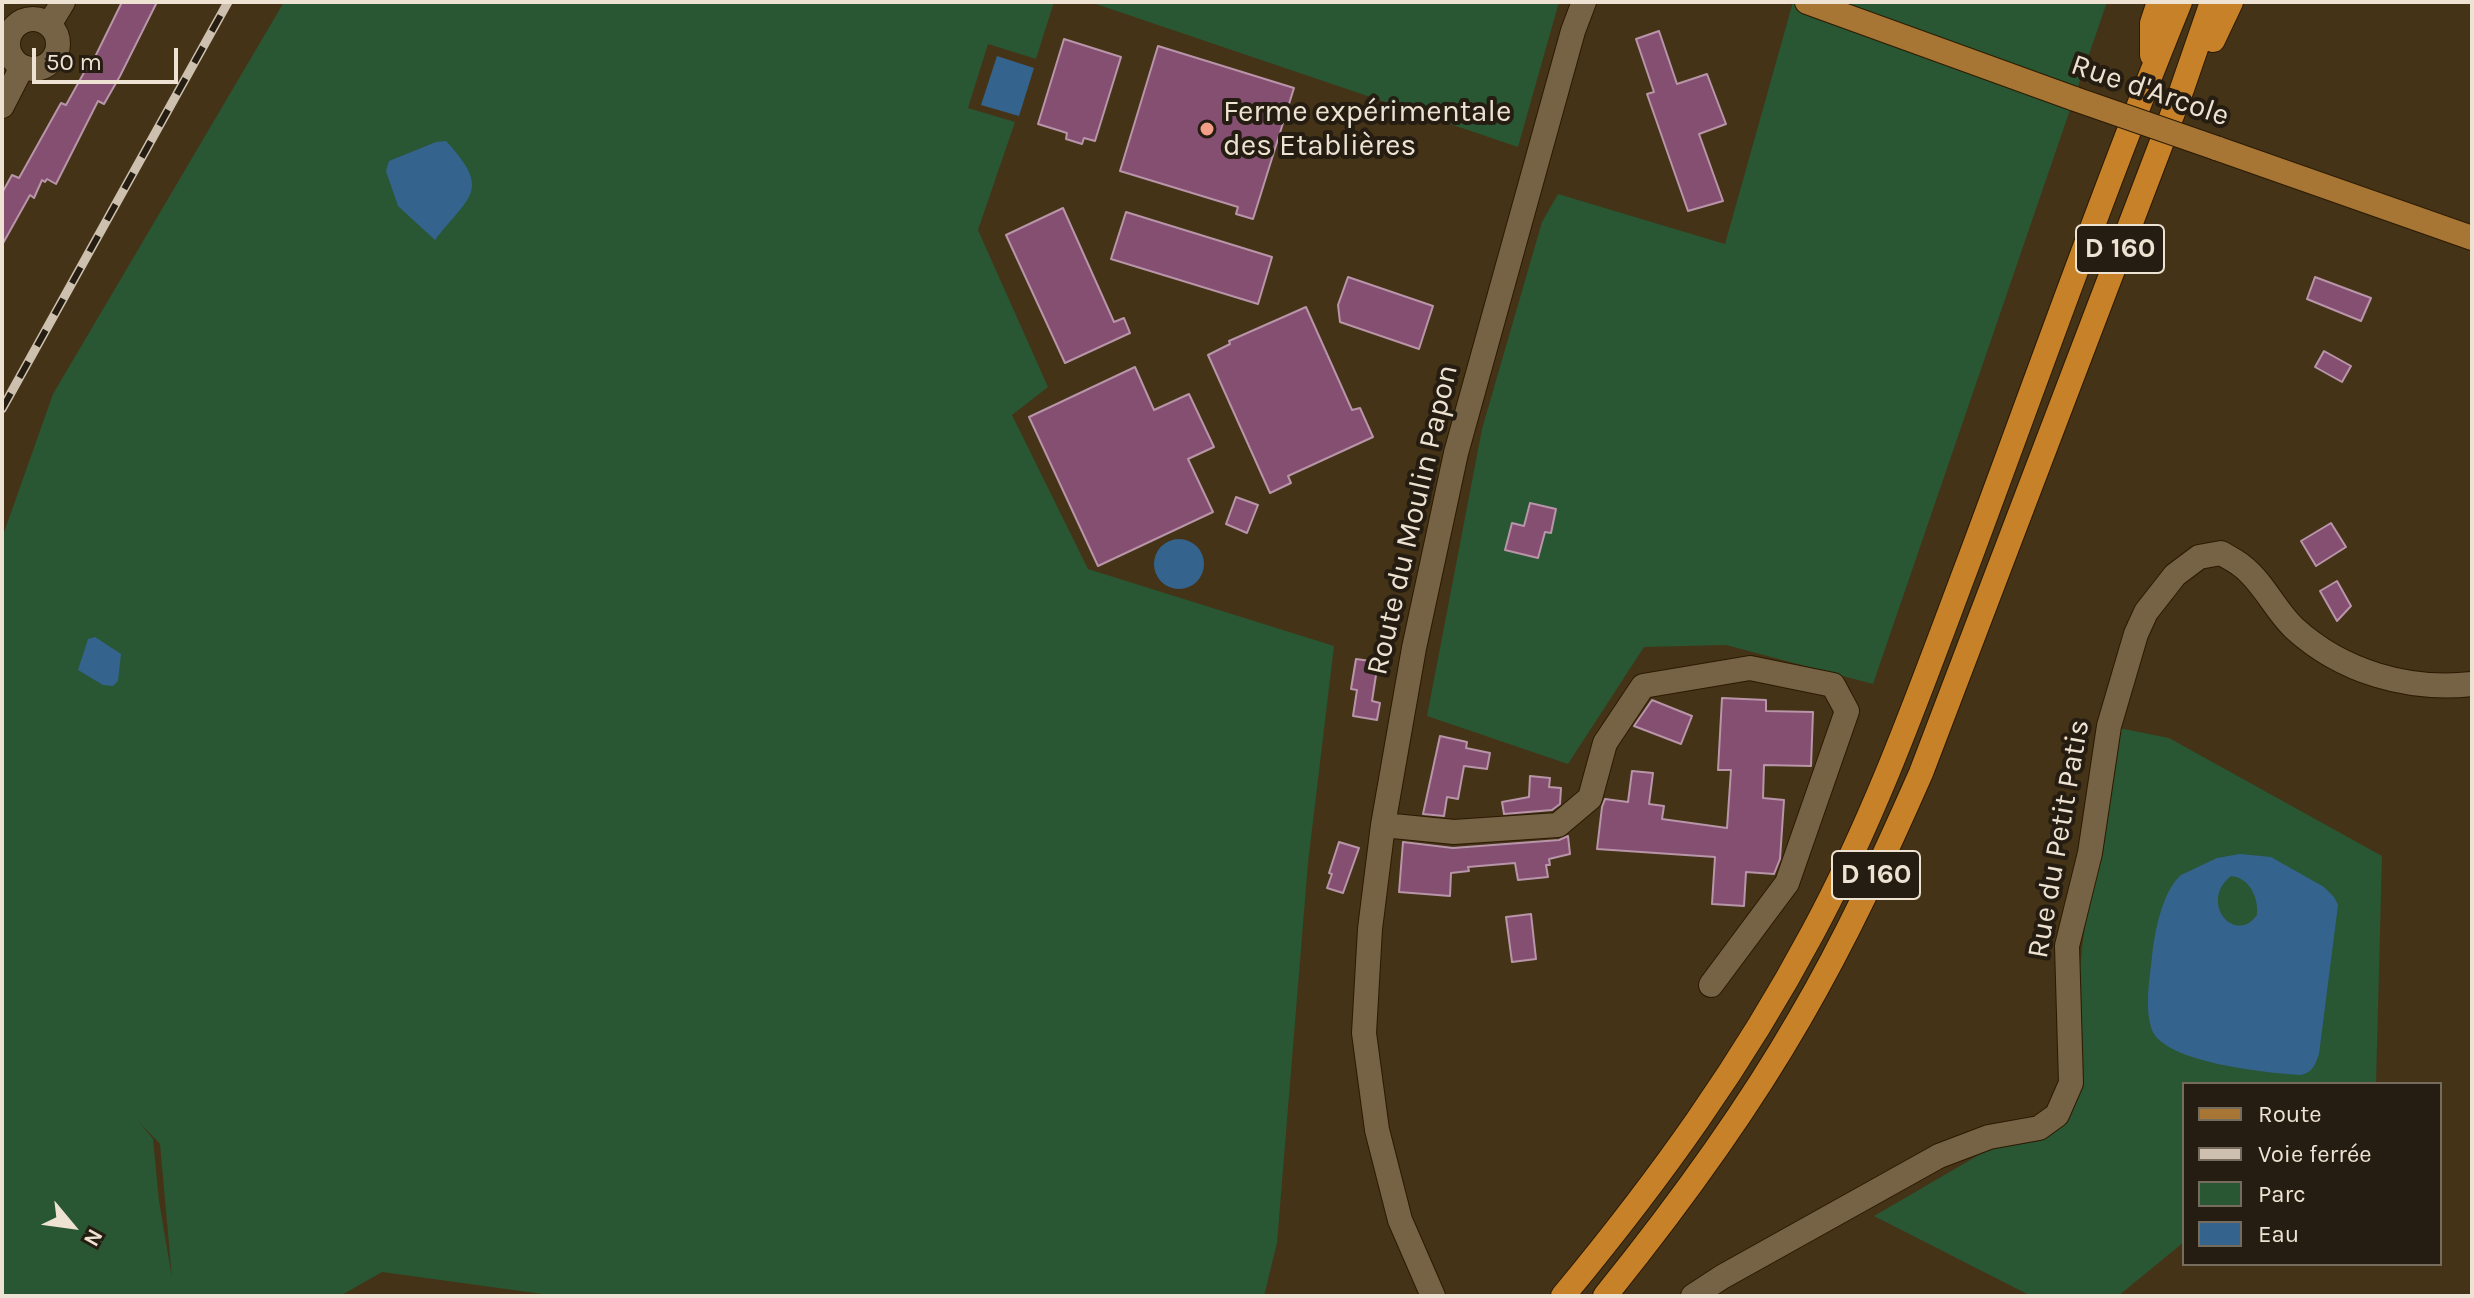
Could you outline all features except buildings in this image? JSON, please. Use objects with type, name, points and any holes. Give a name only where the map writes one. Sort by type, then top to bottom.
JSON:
[{"type":"highway","points":[[2152,71],[2152,23],[2159,2]]},
{"type":"highway","name":"D 160","points":[[1563,1296],[1687,1138],[1751,1042],[1813,931],[1858,841],[1916,703],[2180,2]]},
{"type":"highway","name":"D 160","points":[[1605,1296],[1662,1226],[1754,1093],[1800,1018],[1875,877],[1921,773],[2182,89],[2212,2]]},
{"type":"highway","name":"D 160","points":[[2182,89],[2205,56],[2231,2]]},
{"type":"main road","name":"Rue d'Arcole","points":[[1807,2],[2472,238]]},
{"type":"street","points":[[49,25],[63,2]]},
{"type":"street","name":"Route du Moulin Papon","points":[[1570,2],[1573,31]]},
{"type":"street","name":"Route du Moulin Papon","points":[[1433,1296],[1400,1220],[1377,1130],[1364,1033],[1370,929],[1383,825],[1414,648],[1456,453],[1573,31],[1584,2]]},
{"type":"street","points":[[34,19],[49,25],[58,43],[50,62],[37,69],[16,63],[8,43],[13,29],[34,19]]},
{"type":"street","points":[[2,106],[22,67]]},
{"type":"street","name":"Rue du Petit Patis","points":[[1693,1296],[1939,1156],[1989,1137],[2039,1128],[2057,1115],[2071,1083],[2067,946],[2090,853],[2109,726],[2136,634],[2146,612],[2175,575],[2199,557],[2221,553],[2244,567],[2293,627],[2328,653],[2367,673],[2413,685],[2472,684]]},
{"type":"street","points":[[1383,825],[1454,832],[1558,825],[1590,798],[1605,743],[1643,686],[1750,668],[1833,685],[1847,711],[1787,883],[1711,985]]},
{"type":"green space","points":[[284,2],[1054,2],[1036,59],[988,44],[968,108],[1015,122],[978,230],[1048,387],[1012,415],[1088,569],[1334,646],[1308,863],[1277,1243],[1264,1296],[557,1296],[382,1272],[340,1296],[2,1296],[2,538],[53,394]],"holes":[[[139,1122],[160,1144],[172,1278],[159,1201],[153,1139]]]},
{"type":"green space","points":[[1090,2],[1559,2],[1518,147]]},
{"type":"green space","points":[[1793,2],[2107,2],[1873,684],[1726,645],[1644,647],[1568,764],[1427,716],[1482,429],[1542,222],[1558,194],[1725,244]]},
{"type":"green space","points":[[2109,726],[2169,738],[2382,856],[2376,1082],[2182,1082],[2182,1244],[2118,1296],[2031,1296],[1874,1216],[2063,1106]]},
{"type":"water","points":[[997,56],[1034,68],[1019,116],[981,105]]},
{"type":"water","points":[[446,141],[469,171],[471,192],[435,240],[398,206],[386,171],[389,161]]},
{"type":"water","points":[[1179,539],[1196,547],[1204,564],[1196,581],[1179,589],[1162,581],[1154,564],[1162,547]]},
{"type":"water","points":[[95,637],[121,654],[118,681],[113,686],[103,685],[78,670],[88,639]]},
{"type":"water","points":[[2240,854],[2271,857],[2324,887],[2338,905],[2319,1054],[2313,1068],[2305,1074],[2243,1069],[2196,1058],[2176,1051],[2152,1030],[2148,1012],[2149,983],[2160,912],[2174,882],[2181,875],[2217,858]],"holes":[[[2231,876],[2237,877],[2252,890],[2257,908],[2257,915],[2239,926],[2223,917],[2218,897]]]},
{"type":"railway","points":[[2,409],[228,2]]},
{"type":"place","name":"Ferme expérimentale des Etablières","points":[[1207,129]]}]
